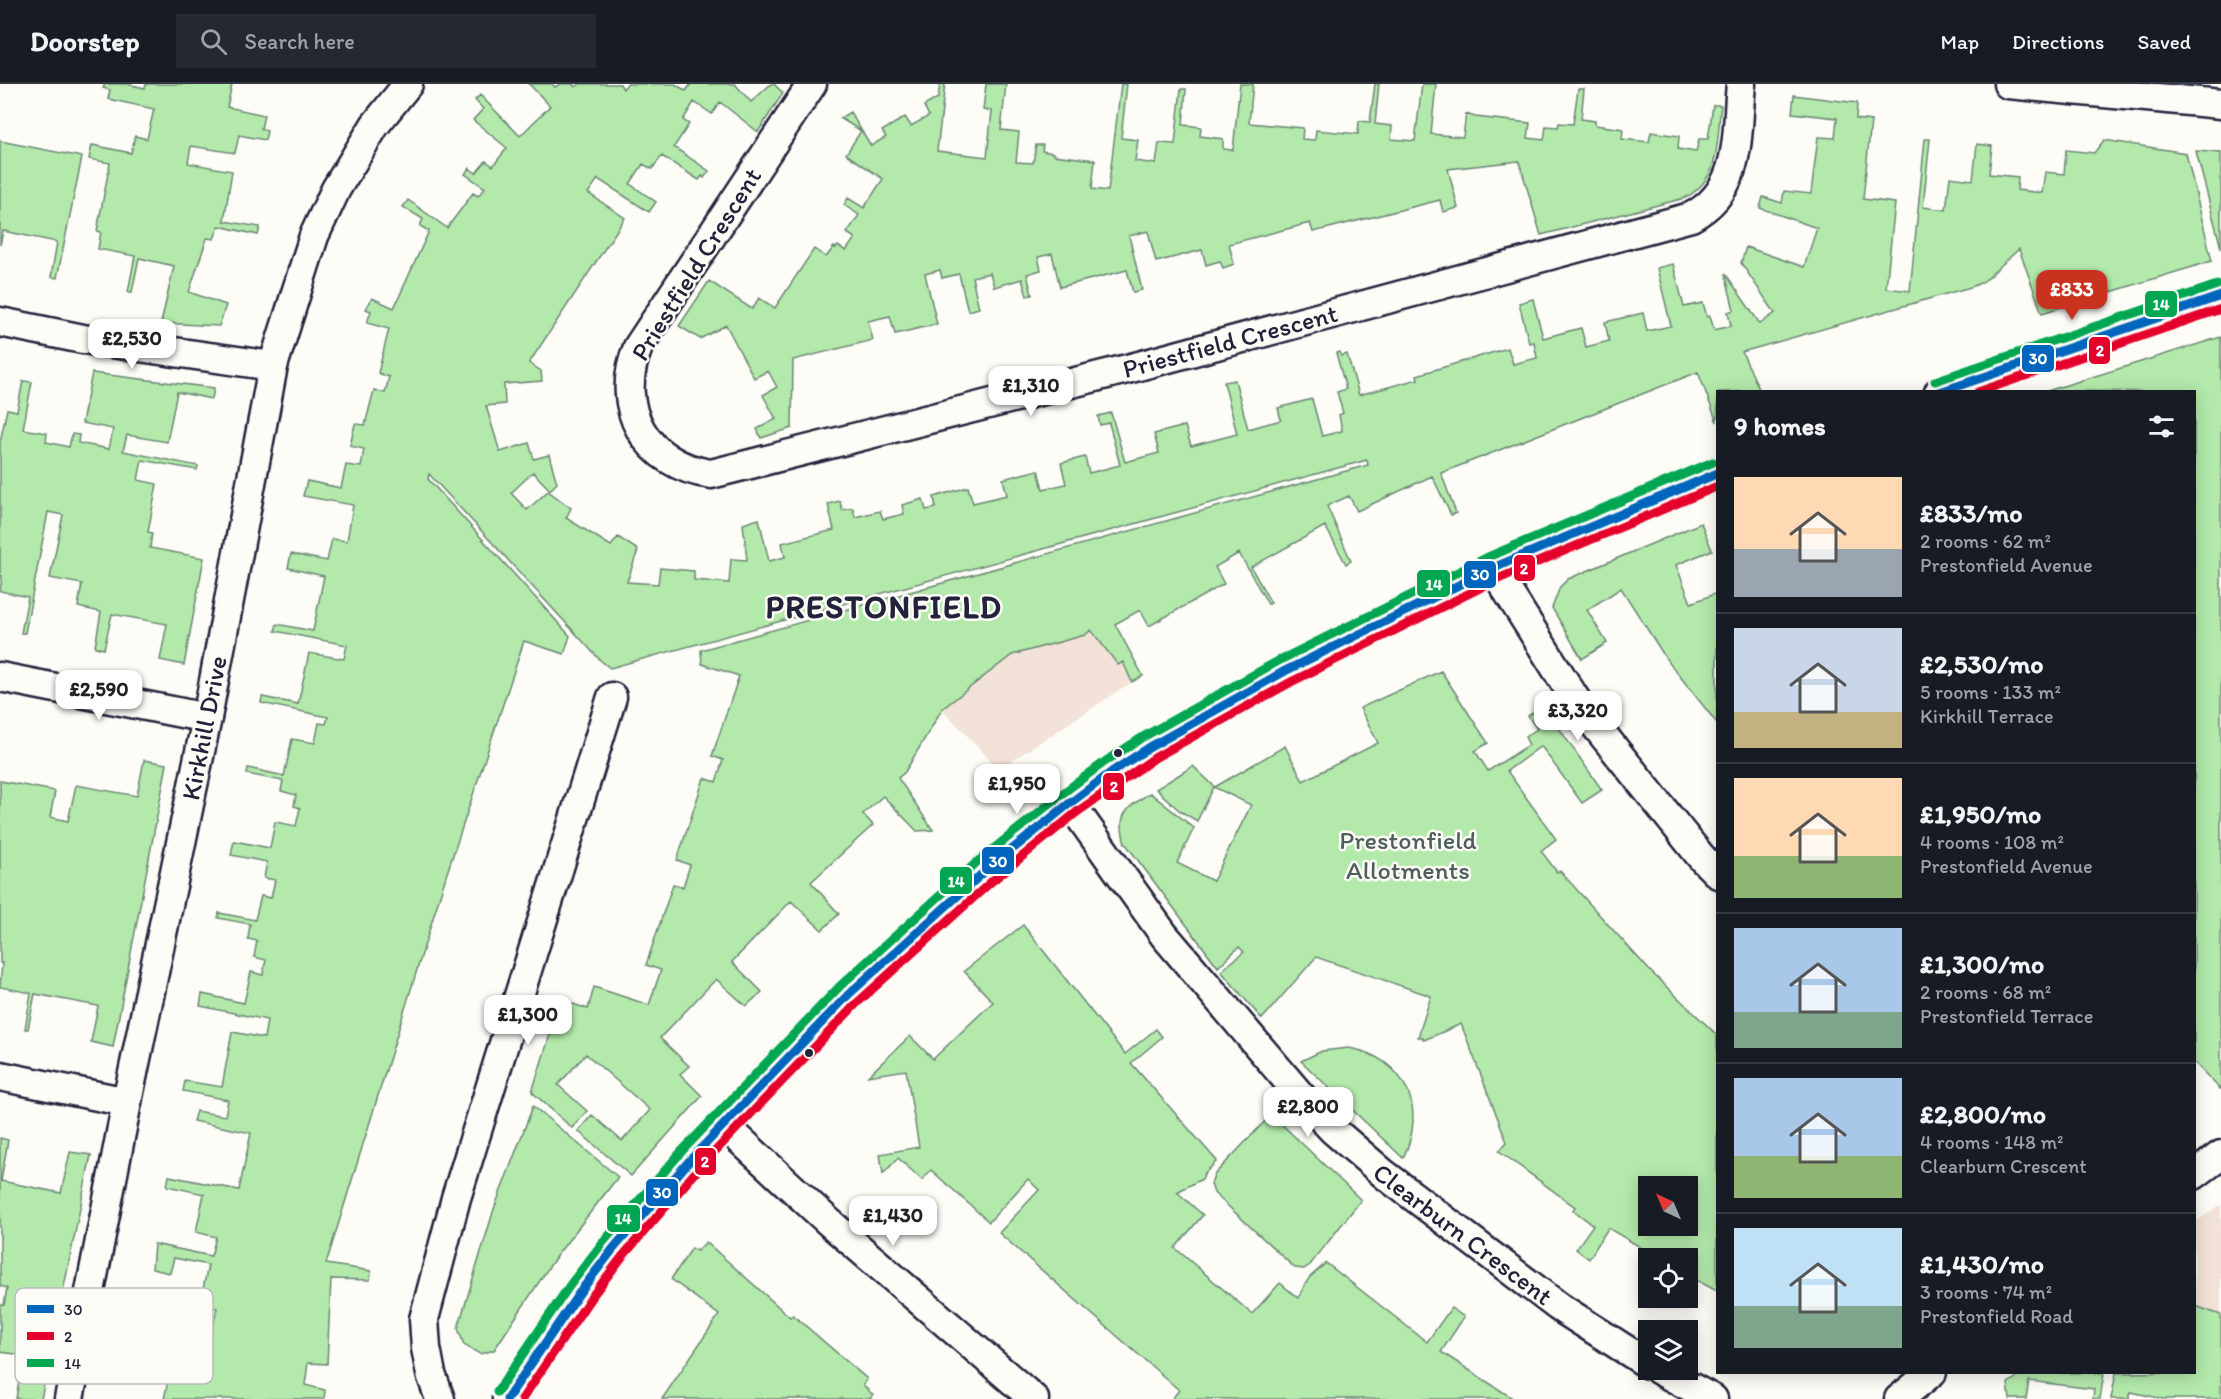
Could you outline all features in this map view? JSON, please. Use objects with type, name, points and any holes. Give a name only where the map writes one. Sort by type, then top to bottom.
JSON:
[{"type":"street","name":"Kirkhill Drive","points":[[91,1288],[207,718],[273,366],[314,236],[336,189],[375,125],[408,84]]},
{"type":"street","name":"Priestfield Crescent","points":[[812,84],[638,347],[631,363],[629,392],[631,405],[645,437],[669,460],[697,472],[711,474],[1135,367],[1691,217],[1716,199],[1729,177],[1741,84]]},
{"type":"street","points":[[2008,84],[2221,104]]},
{"type":"street","points":[[1945,390],[2221,296]]},
{"type":"street","points":[[0,322],[83,339],[273,366]]},
{"type":"street","points":[[507,1399],[554,1327],[613,1249],[677,1174],[849,994],[984,872],[1070,803],[1150,747],[1306,660],[1493,568],[1716,474]]},
{"type":"street","points":[[1493,568],[1579,705],[1702,858],[1716,872]]},
{"type":"street","points":[[0,677],[207,718]]},
{"type":"street","points":[[440,1399],[429,1365],[424,1319],[456,1198],[612,697]]},
{"type":"street","name":"Clearburn Crescent","points":[[1070,803],[1164,935],[1300,1095],[1333,1130],[1389,1178],[1559,1308],[1638,1358]]},
{"type":"street","points":[[0,1076],[127,1102]]},
{"type":"street","points":[[724,1125],[830,1223],[1034,1399]]},
{"type":"street","points":[[2196,1173],[2221,1155]]},
{"type":"street","points":[[1678,1380],[1713,1399]]},
{"type":"street","name":"Kirkhill Drive","points":[[69,1399],[72,1384]]},
{"type":"shaded area","points":[[1100,594],[1132,682],[999,769],[942,709],[981,613]]},
{"type":"shaded area","points":[[2221,1204],[2221,1315],[2196,1306],[2196,1222]]},
{"type":"green space","points":[[105,84],[127,84],[145,88],[146,84],[232,84],[227,107],[264,115],[261,129],[267,131],[265,140],[239,135],[235,153],[191,146],[188,163],[232,171],[224,221],[260,227],[258,235],[219,226],[214,239],[207,238],[189,292],[226,305],[219,326],[161,323],[174,266],[139,258],[132,292],[128,292],[135,256],[98,249],[101,232],[97,231],[110,163],[89,159],[92,145],[131,153],[135,136],[147,139],[154,109],[108,99],[110,90],[103,88]]},
{"type":"green space","points":[[529,84],[552,84],[555,87],[560,84],[573,84],[575,87],[580,84],[620,84],[623,89],[627,84],[675,84],[686,91],[691,84],[735,84],[751,102],[771,84],[783,93],[758,132],[720,102],[712,114],[694,102],[683,120],[689,124],[674,147],[709,171],[704,178],[702,176],[699,180],[662,156],[652,169],[643,164],[630,184],[656,202],[649,212],[598,179],[588,193],[625,218],[529,363],[541,371],[542,381],[504,384],[505,404],[486,406],[500,452],[529,443],[534,459],[549,455],[557,483],[550,490],[533,472],[511,493],[527,510],[548,491],[571,508],[566,518],[611,546],[618,537],[638,550],[627,582],[658,584],[660,568],[694,571],[694,580],[729,583],[731,559],[747,560],[743,524],[759,519],[769,561],[785,557],[782,543],[834,530],[828,504],[840,501],[842,510],[853,508],[855,517],[880,511],[883,519],[904,514],[902,505],[923,499],[926,510],[936,508],[934,497],[968,487],[973,503],[1007,495],[1003,479],[1038,470],[1043,489],[1066,484],[1061,463],[1085,457],[1089,473],[1120,465],[1109,423],[1100,425],[1098,416],[1111,413],[1125,462],[1159,453],[1154,434],[1185,426],[1191,446],[1237,434],[1224,382],[1235,380],[1248,429],[1281,420],[1278,408],[1312,399],[1322,436],[1342,431],[1339,415],[1343,413],[1337,392],[1346,389],[1336,353],[1340,352],[1341,356],[1347,354],[1359,395],[1418,379],[1417,375],[1508,348],[1513,364],[1537,358],[1534,342],[1529,343],[1519,303],[1533,299],[1543,338],[1581,328],[1586,347],[1609,341],[1605,322],[1643,313],[1647,331],[1671,326],[1657,268],[1673,264],[1684,307],[1703,303],[1714,330],[1731,326],[1728,312],[1734,310],[1725,273],[1760,324],[1775,313],[1741,263],[1746,247],[1804,267],[1817,228],[1760,208],[1763,197],[1782,203],[1784,191],[1811,194],[1818,137],[1835,138],[1837,118],[1792,113],[1794,95],[1857,103],[1856,119],[1871,121],[1863,199],[1895,203],[1886,288],[1910,291],[1925,139],[1930,139],[1923,207],[1946,210],[1950,177],[1973,180],[1977,144],[1992,146],[1989,174],[2018,177],[2017,190],[2042,193],[2045,172],[2064,174],[2066,150],[2094,153],[2104,140],[2186,153],[2212,261],[2042,313],[2019,249],[1984,281],[1974,286],[1742,352],[1760,390],[1716,390],[1716,419],[1698,372],[1441,473],[1456,513],[1451,515],[1432,476],[1357,511],[1349,496],[1327,506],[1351,561],[1346,564],[1325,526],[1251,567],[1271,603],[1268,604],[1239,553],[1215,567],[1224,584],[1149,626],[1140,610],[1115,624],[1143,676],[1132,682],[1123,662],[1118,665],[1091,630],[1085,635],[1012,655],[942,709],[905,772],[898,778],[933,830],[917,831],[883,796],[863,814],[873,825],[811,882],[839,914],[822,930],[791,901],[732,962],[762,992],[746,1006],[716,979],[660,1038],[689,1066],[680,1074],[702,1096],[631,1176],[578,1131],[592,1115],[622,1141],[650,1110],[586,1054],[558,1085],[587,1111],[572,1128],[532,1092],[561,1000],[588,1009],[594,987],[649,1005],[661,970],[646,965],[673,884],[683,887],[690,865],[677,860],[704,778],[716,782],[723,760],[712,756],[739,676],[702,664],[701,650],[1368,465],[1367,460],[610,668],[600,660],[429,474],[428,479],[570,636],[564,654],[524,641],[446,876],[326,1264],[371,1271],[370,1280],[331,1279],[327,1364],[308,1363],[305,1385],[325,1390],[324,1399],[164,1399],[167,1384],[213,1384],[213,1326],[217,1308],[213,1307],[213,1288],[203,1288],[208,1265],[174,1258],[170,1273],[152,1269],[154,1244],[211,1256],[216,1237],[196,1232],[204,1194],[167,1186],[169,1176],[239,1190],[251,1133],[193,1121],[196,1111],[225,1116],[228,1100],[183,1091],[185,1081],[222,1087],[232,1032],[264,1038],[267,1020],[200,1006],[202,994],[244,1003],[251,972],[263,975],[266,960],[254,957],[257,941],[248,939],[250,924],[218,918],[219,913],[255,920],[261,896],[271,898],[275,880],[264,878],[267,862],[231,855],[234,841],[270,848],[275,822],[296,826],[300,808],[294,806],[296,795],[281,791],[283,781],[247,774],[248,768],[284,776],[292,739],[315,743],[319,723],[326,724],[328,717],[261,703],[262,697],[298,704],[309,653],[344,659],[347,645],[275,631],[277,624],[313,631],[324,576],[288,568],[291,554],[327,561],[332,539],[347,541],[353,505],[303,496],[307,481],[341,488],[346,465],[361,467],[364,449],[350,446],[355,424],[365,425],[374,390],[385,393],[389,377],[378,373],[389,329],[367,323],[371,311],[366,309],[372,298],[394,308],[429,231],[420,226],[423,219],[403,207],[408,200],[447,228],[473,193],[478,196],[485,188],[465,174],[469,168],[476,173],[486,161],[493,166],[507,148],[473,120],[483,109],[475,100],[480,95],[520,136],[550,106]]},
{"type":"green space","points":[[940,84],[945,84],[937,151],[987,157],[992,111],[983,110],[986,84],[1006,84],[1001,130],[1019,132],[1016,162],[1033,163],[1036,145],[1043,145],[1042,151],[1053,153],[1053,155],[1095,160],[1092,189],[1108,191],[1121,84],[1127,84],[1121,138],[1138,140],[1135,161],[1156,164],[1159,143],[1175,144],[1181,89],[1186,89],[1183,125],[1201,127],[1200,136],[1223,139],[1223,149],[1233,150],[1240,84],[1253,84],[1249,123],[1303,128],[1302,139],[1315,140],[1316,130],[1358,134],[1359,121],[1370,122],[1375,84],[1379,84],[1375,124],[1392,126],[1391,139],[1415,141],[1422,84],[1436,84],[1431,134],[1463,137],[1466,114],[1530,123],[1528,138],[1544,140],[1546,126],[1558,127],[1559,123],[1573,124],[1578,89],[1584,89],[1581,119],[1595,121],[1595,125],[1623,129],[1622,139],[1649,142],[1651,132],[1679,136],[1678,149],[1696,152],[1699,139],[1708,139],[1713,105],[1721,105],[1715,158],[1706,180],[1697,190],[1685,198],[1541,235],[1519,161],[1448,169],[1458,208],[1443,212],[1440,200],[1313,232],[1310,223],[1229,244],[1234,264],[1223,268],[1220,261],[1206,265],[1202,250],[1156,262],[1148,231],[1129,236],[1142,290],[1133,292],[1127,270],[1060,287],[1052,254],[1038,257],[1041,270],[1027,274],[1032,295],[1027,296],[1022,279],[994,287],[990,273],[972,277],[979,308],[968,311],[959,274],[942,278],[940,270],[925,274],[937,324],[895,334],[890,316],[868,321],[873,340],[793,360],[792,428],[761,438],[757,429],[776,419],[763,395],[777,387],[768,371],[754,378],[726,325],[700,339],[679,326],[709,281],[752,309],[759,298],[775,308],[814,249],[826,257],[834,247],[838,246],[846,251],[855,238],[847,233],[859,215],[844,205],[848,198],[864,208],[883,179],[846,154],[861,131],[840,118],[850,112],[871,146],[886,137],[882,131],[905,117],[911,126],[929,116],[924,106],[938,98]]},
{"type":"green space","points":[[0,141],[82,157],[57,278],[51,277],[57,242],[3,231],[0,245]]},
{"type":"green space","points":[[2196,151],[2221,153],[2221,248]]},
{"type":"green space","points":[[2221,337],[2221,1089],[2196,1064],[2196,390],[2050,390]]},
{"type":"green space","points":[[92,373],[214,388],[212,399],[177,392],[167,442],[127,435],[123,451],[198,466],[197,470],[142,460],[138,480],[157,484],[148,532],[152,533],[150,548],[204,558],[184,665],[160,660],[167,624],[112,614],[104,649],[95,647],[101,612],[78,607],[82,584],[50,578],[63,515],[48,512],[25,633],[21,633],[28,597],[0,591],[2,576],[0,575],[0,442],[7,409],[17,411],[23,381],[32,382],[23,429],[47,433],[46,442],[69,447],[72,434],[79,435],[78,443],[109,449],[113,429],[82,423]]},
{"type":"green space","points":[[1701,523],[1712,550],[1676,565],[1691,603],[1716,593],[1716,722],[1667,660],[1621,588],[1587,610],[1607,643],[1582,659],[1552,608],[1560,587],[1568,579]]},
{"type":"green space","name":"Prestonfield Allotments","points":[[1441,671],[1488,743],[1475,751],[1488,771],[1529,745],[1525,737],[1537,729],[1528,716],[1543,705],[1602,790],[1582,803],[1541,746],[1507,771],[1556,839],[1541,851],[1557,872],[1560,871],[1651,972],[1716,1034],[1716,1290],[1698,1281],[1698,1248],[1642,1248],[1608,1228],[1589,1259],[1576,1249],[1593,1225],[1573,1210],[1575,1207],[1499,1151],[1507,1142],[1461,1024],[1424,1040],[1418,1037],[1431,996],[1316,957],[1262,1019],[1221,971],[1244,952],[1239,947],[1218,967],[1125,843],[1122,825],[1126,812],[1150,793],[1194,828],[1177,863],[1213,881],[1251,805],[1214,787],[1197,821],[1180,811],[1156,789],[1193,766],[1215,787],[1285,746],[1303,781],[1378,743],[1360,708]]},
{"type":"green space","points":[[144,760],[167,764],[113,1047],[91,1042],[98,1006],[35,994],[28,1029],[25,1029],[31,993],[0,987],[2,963],[0,963],[0,781],[55,791],[50,817],[68,821],[76,785],[137,796]]},
{"type":"green space","points":[[1023,925],[1125,1054],[1156,1029],[1162,1037],[1131,1063],[1217,1161],[1202,1179],[1177,1192],[1203,1215],[1175,1248],[1252,1314],[1280,1283],[1298,1298],[1309,1278],[1326,1263],[1427,1342],[1451,1308],[1464,1317],[1441,1352],[1514,1399],[1172,1399],[1179,1390],[999,1233],[1039,1190],[1028,1179],[989,1222],[931,1170],[922,1180],[898,1158],[883,1174],[880,1154],[919,1147],[906,1070],[868,1076],[910,1036],[933,1059],[993,1002],[964,971]]},
{"type":"green space","points":[[1349,1048],[1385,1062],[1406,1088],[1412,1104],[1413,1121],[1410,1139],[1403,1158],[1301,1061],[1322,1051]]},
{"type":"green space","points":[[533,1106],[618,1177],[557,1255],[494,1350],[480,1354],[464,1345],[458,1328],[494,1209]]},
{"type":"green space","points":[[1272,1115],[1361,1200],[1310,1265],[1304,1269],[1295,1268],[1214,1193],[1211,1184],[1214,1175]]},
{"type":"green space","points":[[0,1138],[8,1140],[1,1181],[61,1193],[70,1152],[91,1155],[64,1288],[15,1288],[15,1354],[0,1352],[0,1305],[4,1305],[7,1288],[0,1286]]},
{"type":"green space","points":[[706,1242],[790,1317],[793,1315],[867,1379],[863,1385],[873,1395],[870,1399],[662,1399],[719,1315],[671,1279],[692,1248],[697,1251]]},
{"type":"green space","points":[[2196,1306],[2221,1315],[2221,1399],[2163,1399],[2131,1392],[2129,1399],[2111,1399],[2116,1374],[2196,1374]]},
{"type":"green space","points":[[2022,1374],[2104,1374],[2100,1399],[2093,1399],[2094,1389],[2029,1381],[2026,1399],[2010,1399],[2008,1383]]},
{"type":"green space","points":[[18,1384],[44,1384],[41,1399],[16,1399]]},
{"type":"transit line","name":"14","points":[[1935,381],[2217,285]]},
{"type":"transit line","name":"30","points":[[1946,390],[2221,296]]},
{"type":"transit line","name":"2","points":[[1984,390],[2221,309]]},
{"type":"transit line","name":"14","points":[[497,1392],[570,1285],[604,1241],[682,1151],[841,985],[976,863],[1063,793],[1143,737],[1280,660],[1488,557],[1713,462]]},
{"type":"transit line","name":"30","points":[[507,1399],[580,1292],[613,1249],[691,1159],[849,994],[984,872],[1070,803],[1150,747],[1285,671],[1493,568],[1716,474]]},
{"type":"transit line","name":"2","points":[[522,1399],[590,1299],[622,1257],[700,1167],[857,1003],[992,881],[1077,812],[1156,757],[1291,682],[1498,579],[1716,487]]},
{"type":"district","name":"PRESTONFIELD","points":[[884,607]]}]
